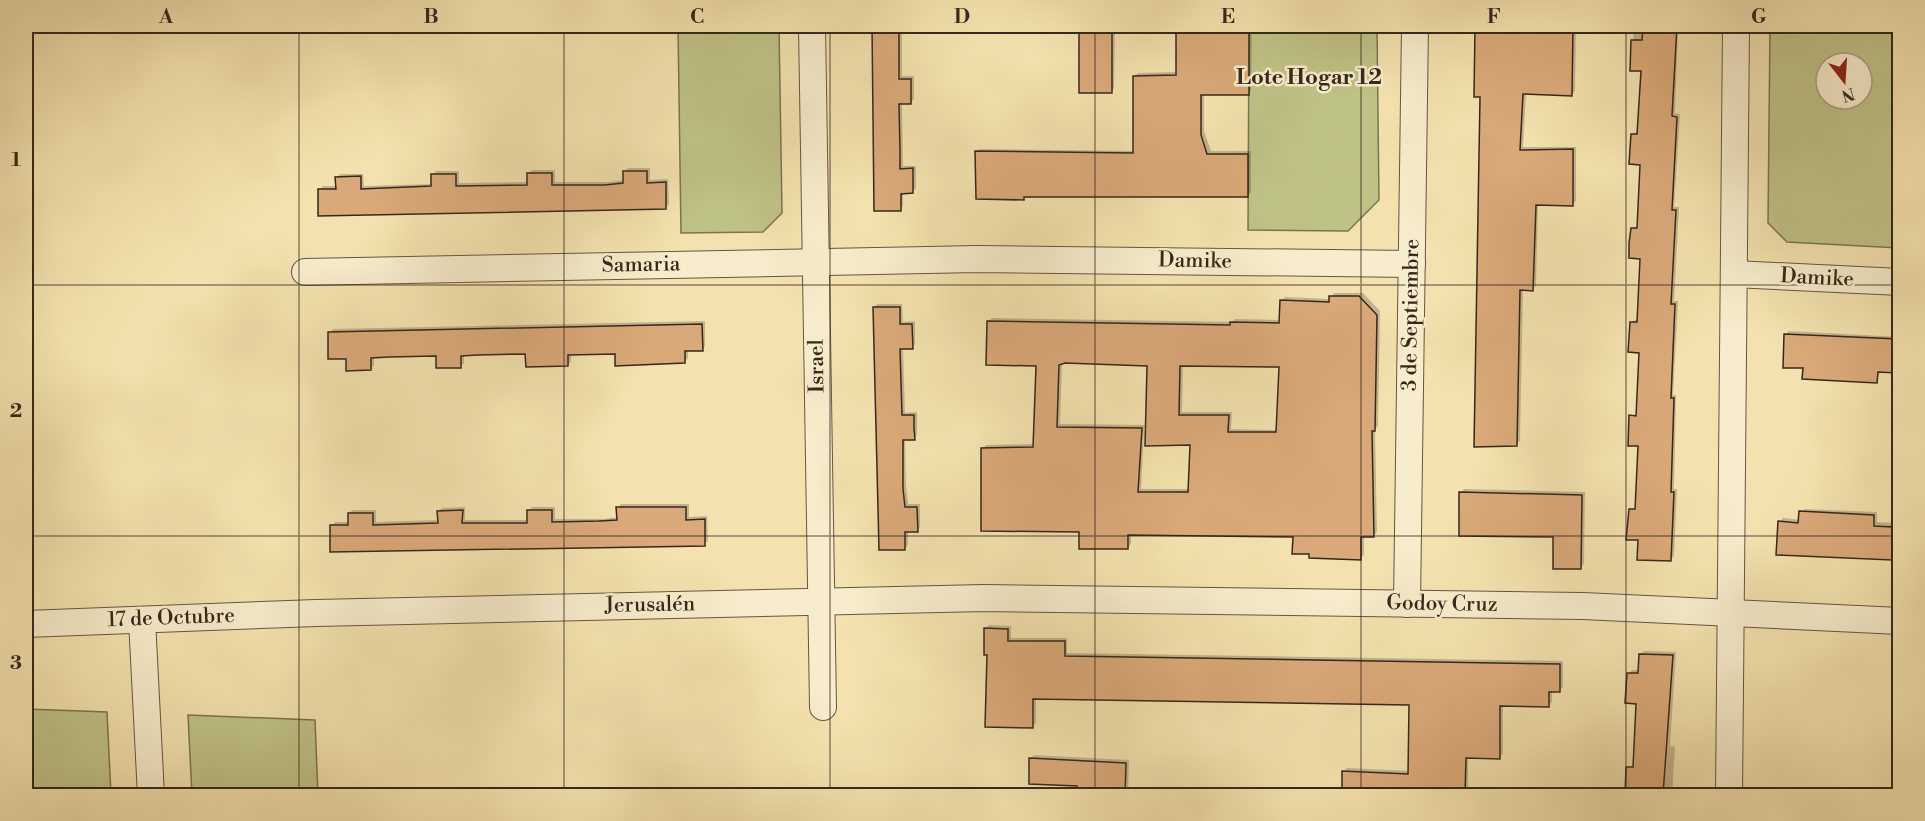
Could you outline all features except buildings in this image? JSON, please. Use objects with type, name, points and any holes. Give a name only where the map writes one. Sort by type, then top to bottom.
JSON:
[{"type":"street","name":"Israel","points":[[812,26],[823,707]]},
{"type":"street","name":"3 de Septiembre","points":[[1407,604],[1415,26]]},
{"type":"street","points":[[1730,795],[1736,26]]},
{"type":"street","name":"Samaria","points":[[305,272],[978,259]]},
{"type":"street","name":"Damike","points":[[978,259],[1412,264]]},
{"type":"street","name":"Damike","points":[[1734,273],[1899,282]]},
{"type":"street","name":"Jerusalén","points":[[316,613],[984,598]]},
{"type":"street","name":"Godoy Cruz","points":[[984,598],[1583,606],[1899,621]]},
{"type":"street","name":"17 de Octubre","points":[[26,624],[316,613]]},
{"type":"street","points":[[142,620],[151,795]]},
{"type":"green space","points":[[678,26],[779,26],[782,213],[763,232],[681,233]]},
{"type":"green space","points":[[1249,26],[1377,26],[1379,200],[1348,231],[1248,230]]},
{"type":"green space","points":[[1770,26],[1899,26],[1899,248],[1787,242],[1768,223]]},
{"type":"green space","points":[[26,709],[107,712],[111,795],[26,795]]},
{"type":"green space","points":[[188,715],[315,720],[318,795],[192,795]]},
{"type":"district","name":"Lote Hogar 12","points":[[1309,77]]}]
